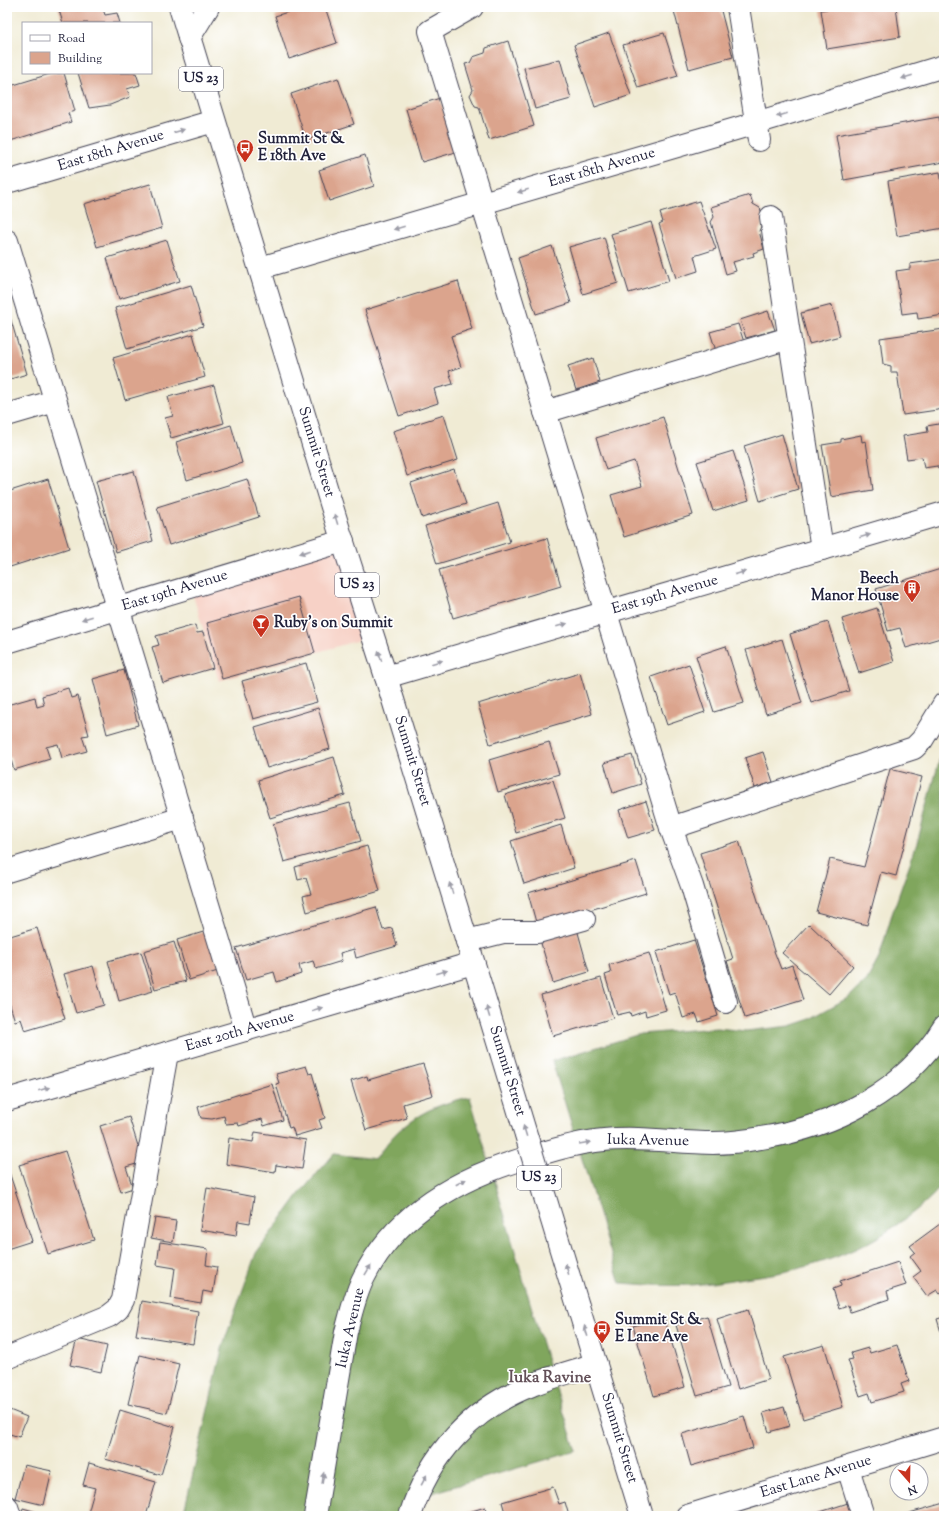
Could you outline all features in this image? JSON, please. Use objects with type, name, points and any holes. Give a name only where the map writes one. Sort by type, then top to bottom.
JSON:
[{"type":"street","name":"Summit Street","points":[[180,7],[642,1516]]},
{"type":"street","points":[[189,38],[208,7]]},
{"type":"street","points":[[472,7],[430,31],[671,828],[692,886],[726,1002]]},
{"type":"street","points":[[738,7],[758,132]]},
{"type":"street","name":"East 18th Avenue","points":[[260,268],[482,203],[758,132],[944,66]]},
{"type":"street","name":"East 18th Avenue","points":[[7,182],[214,121]]},
{"type":"street","points":[[771,217],[822,549]]},
{"type":"street","points":[[7,241],[246,1030]]},
{"type":"street","points":[[545,412],[789,338]]},
{"type":"street","points":[[7,415],[55,401]]},
{"type":"street","name":"East 19th Avenue","points":[[386,677],[944,513]]},
{"type":"street","name":"East 19th Avenue","points":[[7,642],[343,541]]},
{"type":"street","points":[[671,828],[914,748],[922,740],[944,704]]},
{"type":"street","points":[[7,871],[182,818]]},
{"type":"street","points":[[467,941],[503,932],[538,932],[584,918]]},
{"type":"street","name":"East 20th Avenue","points":[[7,1100],[473,963]]},
{"type":"street","name":"Iuka Avenue","points":[[315,1516],[346,1332],[353,1304],[363,1278],[376,1255],[396,1231],[421,1207],[468,1179],[504,1164],[562,1147],[603,1140],[632,1138],[714,1143],[742,1141],[807,1129],[836,1118],[866,1103],[892,1085],[920,1060],[944,1026]]},
{"type":"street","points":[[7,1358],[109,1316],[118,1310],[123,1300],[167,1053]]},
{"type":"street","points":[[410,1516],[415,1498],[434,1462],[472,1419],[520,1390],[596,1364]]},
{"type":"street","name":"East Lane Avenue","points":[[687,1516],[944,1438]]},
{"type":"street","points":[[848,1468],[863,1516]]},
{"type":"street","points":[[7,1507],[10,1516]]},
{"type":"shaded area","points":[[339,546],[366,638],[219,681],[191,589]]},
{"type":"green space","points":[[944,743],[944,1182],[925,1203],[884,1233],[846,1253],[827,1260],[787,1271],[707,1284],[672,1286],[620,1283],[552,1061],[640,1034],[717,1028],[746,1031],[790,1026],[808,1020],[849,997],[867,980],[879,958],[891,917],[917,843]]},
{"type":"green space","points":[[470,1097],[546,1357],[576,1451],[415,1498],[410,1516],[183,1516],[223,1345],[256,1253],[300,1193],[334,1154],[376,1159],[394,1135],[416,1118],[441,1105]]},
{"type":"building","points":[[58,7],[109,7],[103,9],[105,15],[117,13],[120,22],[63,22]]},
{"type":"building","points":[[304,7],[325,7],[337,43],[289,59],[275,16]]},
{"type":"building","points":[[673,7],[720,7],[733,57],[689,69]]},
{"type":"building","points":[[839,7],[896,7],[900,37],[827,49],[821,10]]},
{"type":"building","points":[[609,33],[631,95],[595,107],[574,45]]},
{"type":"building","points":[[664,33],[678,76],[638,88],[623,45]]},
{"type":"building","points":[[508,41],[534,126],[489,140],[479,107],[475,106],[470,95],[473,90],[465,64],[470,63],[473,57],[485,53],[486,48]]},
{"type":"building","points":[[560,59],[571,99],[535,109],[524,68]]},
{"type":"building","points":[[50,74],[64,74],[75,111],[68,113],[71,122],[7,142],[7,87]]},
{"type":"building","points":[[78,74],[136,74],[140,85],[127,89],[130,97],[110,105],[89,108]]},
{"type":"building","points":[[338,78],[354,124],[306,140],[291,94]]},
{"type":"building","points":[[440,98],[456,152],[422,162],[406,109]]},
{"type":"building","points":[[939,117],[944,145],[944,162],[844,180],[836,135]]},
{"type":"building","points":[[365,155],[374,186],[329,201],[319,170]]},
{"type":"building","points":[[940,172],[944,197],[944,228],[897,236],[888,181]]},
{"type":"building","points":[[150,184],[162,228],[97,247],[84,204]]},
{"type":"building","points":[[750,195],[753,204],[760,208],[764,220],[759,231],[764,249],[753,253],[754,256],[733,262],[736,271],[726,274],[711,222],[714,217],[711,207]]},
{"type":"building","points":[[699,201],[716,249],[694,256],[698,271],[676,278],[659,224],[663,222],[660,213]]},
{"type":"building","points":[[651,222],[669,281],[629,293],[611,234]]},
{"type":"building","points":[[604,237],[618,283],[583,294],[569,247]]},
{"type":"building","points":[[167,240],[180,281],[119,299],[107,258]]},
{"type":"building","points":[[552,246],[571,303],[536,314],[518,258]]},
{"type":"building","points":[[944,259],[944,315],[918,319],[917,312],[902,314],[896,271],[910,269],[910,264]]},
{"type":"building","points":[[458,281],[472,329],[451,336],[461,367],[449,371],[453,384],[434,389],[438,403],[399,416],[365,310]]},
{"type":"building","points":[[191,285],[203,326],[127,349],[115,308]]},
{"type":"building","points":[[832,305],[840,336],[809,344],[801,313]]},
{"type":"building","points":[[7,307],[27,374],[7,380]]},
{"type":"building","points":[[768,311],[775,330],[746,338],[740,320]]},
{"type":"building","points":[[738,324],[744,342],[716,351],[710,332]]},
{"type":"building","points":[[944,329],[944,409],[903,415],[897,372],[891,372],[891,366],[883,364],[880,338]]},
{"type":"building","points":[[193,334],[205,377],[125,400],[113,358]]},
{"type":"building","points":[[593,358],[600,382],[576,390],[568,366]]},
{"type":"building","points":[[214,385],[224,423],[171,438],[165,418],[173,416],[168,397]]},
{"type":"building","points":[[444,415],[458,460],[407,476],[393,431]]},
{"type":"building","points":[[663,417],[693,515],[624,537],[611,495],[642,486],[634,461],[606,470],[596,438]]},
{"type":"building","points":[[944,423],[944,468],[938,469],[937,466],[924,468],[922,457],[907,459],[903,436],[928,432],[927,426]]},
{"type":"building","points":[[231,425],[242,463],[187,480],[176,442]]},
{"type":"building","points":[[782,434],[798,489],[760,501],[744,446]]},
{"type":"building","points":[[861,435],[862,442],[866,441],[873,490],[831,497],[822,445],[841,442],[841,439]]},
{"type":"building","points":[[733,451],[749,500],[713,511],[697,462]]},
{"type":"building","points":[[454,469],[466,504],[422,518],[411,483]]},
{"type":"building","points":[[134,471],[153,541],[116,552],[96,481]]},
{"type":"building","points":[[48,479],[69,548],[7,568],[7,492]]},
{"type":"building","points":[[247,479],[259,517],[169,545],[157,507]]},
{"type":"building","points":[[498,503],[510,542],[437,564],[425,526]]},
{"type":"building","points":[[547,538],[561,586],[453,618],[439,570]]},
{"type":"building","name":"Beech Manor House","points":[[944,568],[944,618],[940,619],[944,637],[906,648],[900,628],[888,631],[876,589]]},
{"type":"building","name":"Ruby's on Summit","points":[[299,597],[315,653],[222,679],[207,623]]},
{"type":"building","points":[[877,608],[894,662],[859,673],[842,619]]},
{"type":"building","points":[[828,622],[849,691],[811,703],[790,634]]},
{"type":"building","points":[[195,625],[197,633],[203,632],[213,668],[163,683],[152,647],[159,645],[156,636]]},
{"type":"building","points":[[782,639],[802,703],[766,714],[746,650]]},
{"type":"building","points":[[726,646],[744,703],[714,712],[696,656]]},
{"type":"building","points":[[306,663],[317,702],[253,719],[242,681]]},
{"type":"building","points":[[689,664],[705,712],[667,725],[651,677]]},
{"type":"building","points":[[124,670],[138,725],[107,734],[93,679]]},
{"type":"building","points":[[580,673],[592,714],[490,744],[478,704]]},
{"type":"building","points":[[68,688],[71,698],[78,696],[89,735],[82,736],[87,751],[62,758],[58,744],[46,747],[50,759],[14,770],[10,757],[7,757],[7,705],[35,697],[37,707],[44,705],[42,696]]},
{"type":"building","points":[[318,708],[330,749],[267,768],[255,727]]},
{"type":"building","points":[[549,742],[559,774],[498,792],[489,760]]},
{"type":"building","points":[[763,752],[773,782],[755,788],[745,758]]},
{"type":"building","points":[[632,755],[641,784],[613,793],[604,763]]},
{"type":"building","points":[[334,757],[345,795],[270,818],[258,780]]},
{"type":"building","points":[[890,769],[922,777],[896,876],[881,872],[867,925],[816,912],[830,859],[864,867]]},
{"type":"building","points":[[553,780],[565,818],[516,833],[505,795]]},
{"type":"building","points":[[646,801],[655,830],[628,838],[619,810]]},
{"type":"building","points":[[350,803],[361,841],[284,862],[273,824]]},
{"type":"building","points":[[561,825],[574,868],[524,884],[511,841]]},
{"type":"building","points":[[739,841],[781,969],[792,965],[803,1000],[745,1018],[727,961],[733,959],[700,853]]},
{"type":"building","points":[[367,846],[380,891],[307,912],[303,896],[311,894],[306,878],[298,880],[295,867]]},
{"type":"building","points":[[636,861],[646,893],[537,926],[528,893]]},
{"type":"building","points":[[376,907],[383,930],[392,928],[397,946],[356,958],[354,949],[340,953],[342,961],[316,969],[313,961],[299,965],[301,974],[277,982],[274,972],[246,980],[236,948]]},
{"type":"building","points":[[809,924],[853,966],[829,994],[782,953]]},
{"type":"building","points":[[37,928],[65,1019],[25,1031],[21,1019],[15,1021],[7,996],[7,937]]},
{"type":"building","points":[[577,929],[589,972],[553,983],[540,940]]},
{"type":"building","points":[[210,930],[221,970],[189,980],[177,940]]},
{"type":"building","points":[[694,940],[718,1016],[699,1022],[696,1014],[683,1018],[675,992],[669,994],[656,952]]},
{"type":"building","points":[[174,942],[186,981],[155,989],[144,951]]},
{"type":"building","points":[[141,952],[153,991],[119,1001],[108,961]]},
{"type":"building","points":[[649,953],[666,1010],[646,1016],[645,1011],[631,1016],[630,1012],[617,1015],[605,975],[611,973],[609,965]]},
{"type":"building","points":[[93,966],[104,1005],[76,1013],[64,974]]},
{"type":"building","points":[[601,978],[613,1018],[553,1036],[541,995]]},
{"type":"building","points":[[423,1064],[433,1095],[403,1104],[407,1118],[366,1130],[351,1081],[367,1076],[368,1080]]},
{"type":"building","points":[[306,1066],[309,1074],[312,1073],[325,1118],[319,1120],[322,1128],[295,1136],[292,1127],[289,1128],[276,1084],[279,1083],[276,1074]]},
{"type":"building","points":[[272,1084],[283,1120],[264,1126],[262,1119],[239,1126],[238,1123],[226,1124],[224,1116],[212,1119],[201,1118],[198,1107]]},
{"type":"building","points":[[129,1117],[143,1162],[126,1167],[133,1188],[121,1192],[100,1126]]},
{"type":"building","points":[[255,1132],[306,1140],[302,1169],[276,1165],[275,1172],[226,1164],[229,1138],[253,1142]]},
{"type":"building","points":[[65,1151],[94,1240],[48,1254],[19,1165]]},
{"type":"building","points":[[7,1166],[32,1241],[7,1249]]},
{"type":"building","points":[[207,1188],[254,1197],[250,1223],[238,1221],[236,1236],[200,1230]]},
{"type":"building","points":[[155,1218],[176,1221],[173,1242],[151,1238]]},
{"type":"building","points":[[944,1221],[944,1291],[940,1294],[937,1290],[927,1296],[913,1277],[921,1271],[910,1256],[915,1252],[910,1246]]},
{"type":"building","points":[[160,1242],[208,1249],[206,1265],[217,1267],[213,1293],[203,1291],[201,1303],[171,1298],[175,1268],[157,1265]]},
{"type":"building","points":[[898,1262],[906,1285],[887,1291],[889,1299],[850,1312],[848,1305],[839,1308],[833,1289],[841,1286],[840,1281]]},
{"type":"building","points":[[142,1301],[198,1311],[193,1344],[136,1335]]},
{"type":"building","points":[[748,1309],[769,1379],[738,1389],[717,1319]]},
{"type":"building","points":[[707,1316],[728,1387],[697,1396],[676,1325]]},
{"type":"building","points":[[664,1317],[685,1387],[654,1396],[633,1326]]},
{"type":"building","points":[[944,1317],[944,1342],[937,1319]]},
{"type":"building","points":[[77,1339],[107,1346],[101,1372],[70,1365]]},
{"type":"building","points":[[824,1345],[843,1407],[803,1419],[784,1357]]},
{"type":"building","points":[[897,1345],[909,1381],[901,1384],[904,1392],[872,1402],[869,1393],[860,1396],[848,1360],[853,1359],[851,1353],[868,1348],[870,1353]]},
{"type":"building","points":[[140,1355],[179,1364],[167,1413],[128,1404]]},
{"type":"building","points":[[784,1407],[790,1426],[769,1432],[763,1413]]},
{"type":"building","points":[[7,1409],[27,1417],[19,1437],[7,1433]]},
{"type":"building","points":[[120,1410],[175,1427],[161,1475],[105,1459]]},
{"type":"building","points":[[744,1416],[753,1448],[691,1466],[682,1434]]},
{"type":"building","points":[[89,1463],[156,1482],[146,1516],[97,1516],[88,1513],[95,1488],[83,1485]]},
{"type":"building","points":[[24,1465],[52,1471],[44,1505],[15,1498]]},
{"type":"building","points":[[553,1487],[559,1504],[565,1502],[569,1516],[506,1516],[502,1502]]},
{"type":"building","points":[[851,1502],[856,1516],[808,1516]]},
{"type":"building","points":[[944,1503],[944,1516],[899,1516]]},
{"type":"building","points":[[485,1507],[487,1516],[456,1516]]},
{"type":"building","points":[[23,1508],[47,1515],[47,1516],[21,1516]]},
{"type":"place","name":"Summit St & E 18th Ave","points":[[245,163]]},
{"type":"place","name":"Beech Manor House","points":[[912,603]]},
{"type":"place","name":"Ruby's on Summit","points":[[261,638]]},
{"type":"place","name":"Summit St & E Lane Ave","points":[[602,1344]]},
{"type":"district","name":"Iuka Ravine","points":[[550,1378]]}]
